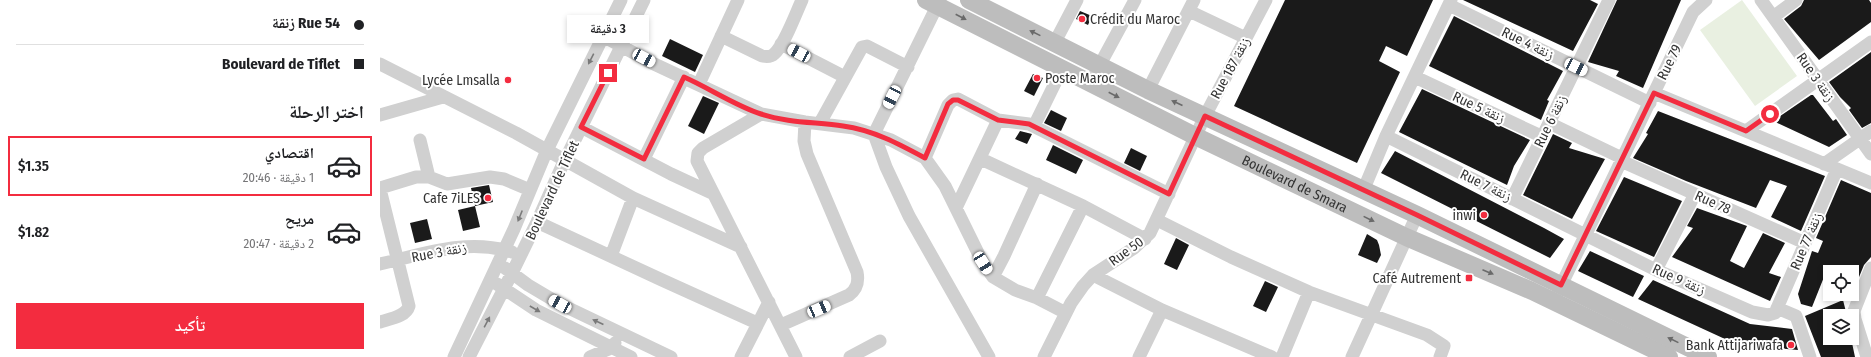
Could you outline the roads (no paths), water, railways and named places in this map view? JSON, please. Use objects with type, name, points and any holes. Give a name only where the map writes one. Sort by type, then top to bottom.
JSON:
[{"type":"street","name":"Boulevard de Tiflet","points":[[454,357],[505,250],[547,150],[621,0]]},
{"type":"street","name":"Boulevard de Tiflet","points":[[469,357],[521,255],[565,160],[644,0]]},
{"type":"street","points":[[699,84],[738,0]]},
{"type":"street","points":[[721,36],[766,57],[775,54],[802,0]]},
{"type":"street","name":"Boulevard de Smara","points":[[969,0],[1148,90],[1417,215],[1669,357]]},
{"type":"street","points":[[1055,42],[1077,0]]},
{"type":"street","points":[[1090,83],[1135,0]]},
{"type":"street","name":"Rue 187 زنقة","points":[[1195,136],[1266,0]]},
{"type":"street","name":"Rue 6 زنقة","points":[[1512,199],[1609,0]]},
{"type":"street","name":"Rue 79","points":[[1557,293],[1693,12],[1706,0]]},
{"type":"street","name":"Rue 3 زنقة","points":[[1761,0],[1871,154]]},
{"type":"street","points":[[1773,17],[1796,0]]},
{"type":"street","points":[[934,2],[908,67],[874,134],[886,168],[909,216],[989,357]]},
{"type":"street","name":"Boulevard de Smara","points":[[934,2],[1195,136],[1406,237],[1557,293],[1708,357]]},
{"type":"street","points":[[1363,191],[1386,136],[1450,2]]},
{"type":"street","name":"Rue 4 زنقة","points":[[1450,2],[1576,67],[1652,98],[1746,131],[1871,183]]},
{"type":"street","points":[[1148,90],[1191,6],[1246,38]]},
{"type":"street","points":[[603,36],[761,114],[805,122],[854,128],[904,146],[925,158],[942,182],[983,263],[993,277],[1015,290],[1037,298],[1066,313]]},
{"type":"street","points":[[1746,131],[1871,42]]},
{"type":"street","points":[[781,44],[845,77]]},
{"type":"street","points":[[820,123],[860,50],[864,46],[908,67]]},
{"type":"street","points":[[380,64],[547,150],[633,198],[741,247]]},
{"type":"street","points":[[1034,126],[1062,69]]},
{"type":"street","points":[[644,159],[684,77]]},
{"type":"street","name":"Rue 5 زنقة","points":[[1415,77],[1543,137]]},
{"type":"street","points":[[380,115],[443,97]]},
{"type":"street","points":[[925,158],[948,104],[953,100],[962,100],[998,120],[1024,122],[1034,126],[1169,194]]},
{"type":"street","points":[[761,114],[700,150],[697,157],[698,165],[796,357]]},
{"type":"street","points":[[956,208],[981,159],[998,120]]},
{"type":"street","points":[[781,326],[848,295],[857,287],[858,283],[857,272],[807,154],[804,141],[805,122]]},
{"type":"street","name":"Rue 78","points":[[1549,123],[1622,160],[1805,243]]},
{"type":"street","points":[[581,127],[712,193]]},
{"type":"street","points":[[1824,164],[1871,131]]},
{"type":"street","name":"Rue 50","points":[[1044,357],[1077,294],[1093,275],[1145,239],[1157,220],[1195,136]]},
{"type":"street","name":"Rue 7 زنقة","points":[[1386,136],[1585,234]]},
{"type":"street","points":[[420,140],[429,177]]},
{"type":"street","points":[[981,159],[1083,206],[1145,239]]},
{"type":"street","name":"Rue 77 زنقة","points":[[1776,310],[1837,169]]},
{"type":"street","points":[[380,322],[405,312],[408,309],[409,303],[382,204],[380,189],[408,179],[429,177],[447,184],[496,177],[530,190]]},
{"type":"street","points":[[993,277],[1037,184]]},
{"type":"street","points":[[1656,270],[1695,194]]},
{"type":"street","points":[[611,256],[633,198]]},
{"type":"street","points":[[1037,298],[1083,206]]},
{"type":"street","points":[[1352,357],[1417,215]]},
{"type":"street","points":[[1157,220],[1231,257],[1310,292],[1427,335],[1444,346],[1440,357]]},
{"type":"street","points":[[537,222],[757,323]]},
{"type":"street","name":"Rue 9 زنقة","points":[[1585,234],[1656,270],[1752,312],[1768,315],[1776,310]]},
{"type":"street","name":"Rue 3 زنقة","points":[[380,264],[467,245],[505,250],[521,255]]},
{"type":"street","points":[[499,263],[560,304],[671,357]]},
{"type":"street","points":[[1867,357],[1855,319],[1854,311],[1871,268]]},
{"type":"street","points":[[1093,275],[1162,310],[1272,357]]},
{"type":"street","points":[[491,279],[536,310],[631,357]]},
{"type":"street","points":[[1282,357],[1310,292]]},
{"type":"street","points":[[741,357],[769,302]]},
{"type":"street","points":[[1139,357],[1162,310]]},
{"type":"street","points":[[1776,310],[1796,316],[1810,357]]},
{"type":"street","points":[[590,357],[611,348],[621,333]]},
{"type":"street","points":[[850,357],[880,341]]},
{"type":"place","name":"Crédit du Maroc","points":[[1082,19]]},
{"type":"place","name":"Poste Maroc","points":[[1037,78]]},
{"type":"place","name":"Lycée Lmsalla","points":[[508,80]]},
{"type":"place","name":"Cafe 7iLES","points":[[488,198]]},
{"type":"place","name":"inwi","points":[[1484,215]]},
{"type":"place","name":"Café Autrement","points":[[1469,278]]},
{"type":"place","name":"Bank Attijariwafa","points":[[1791,345]]}]
